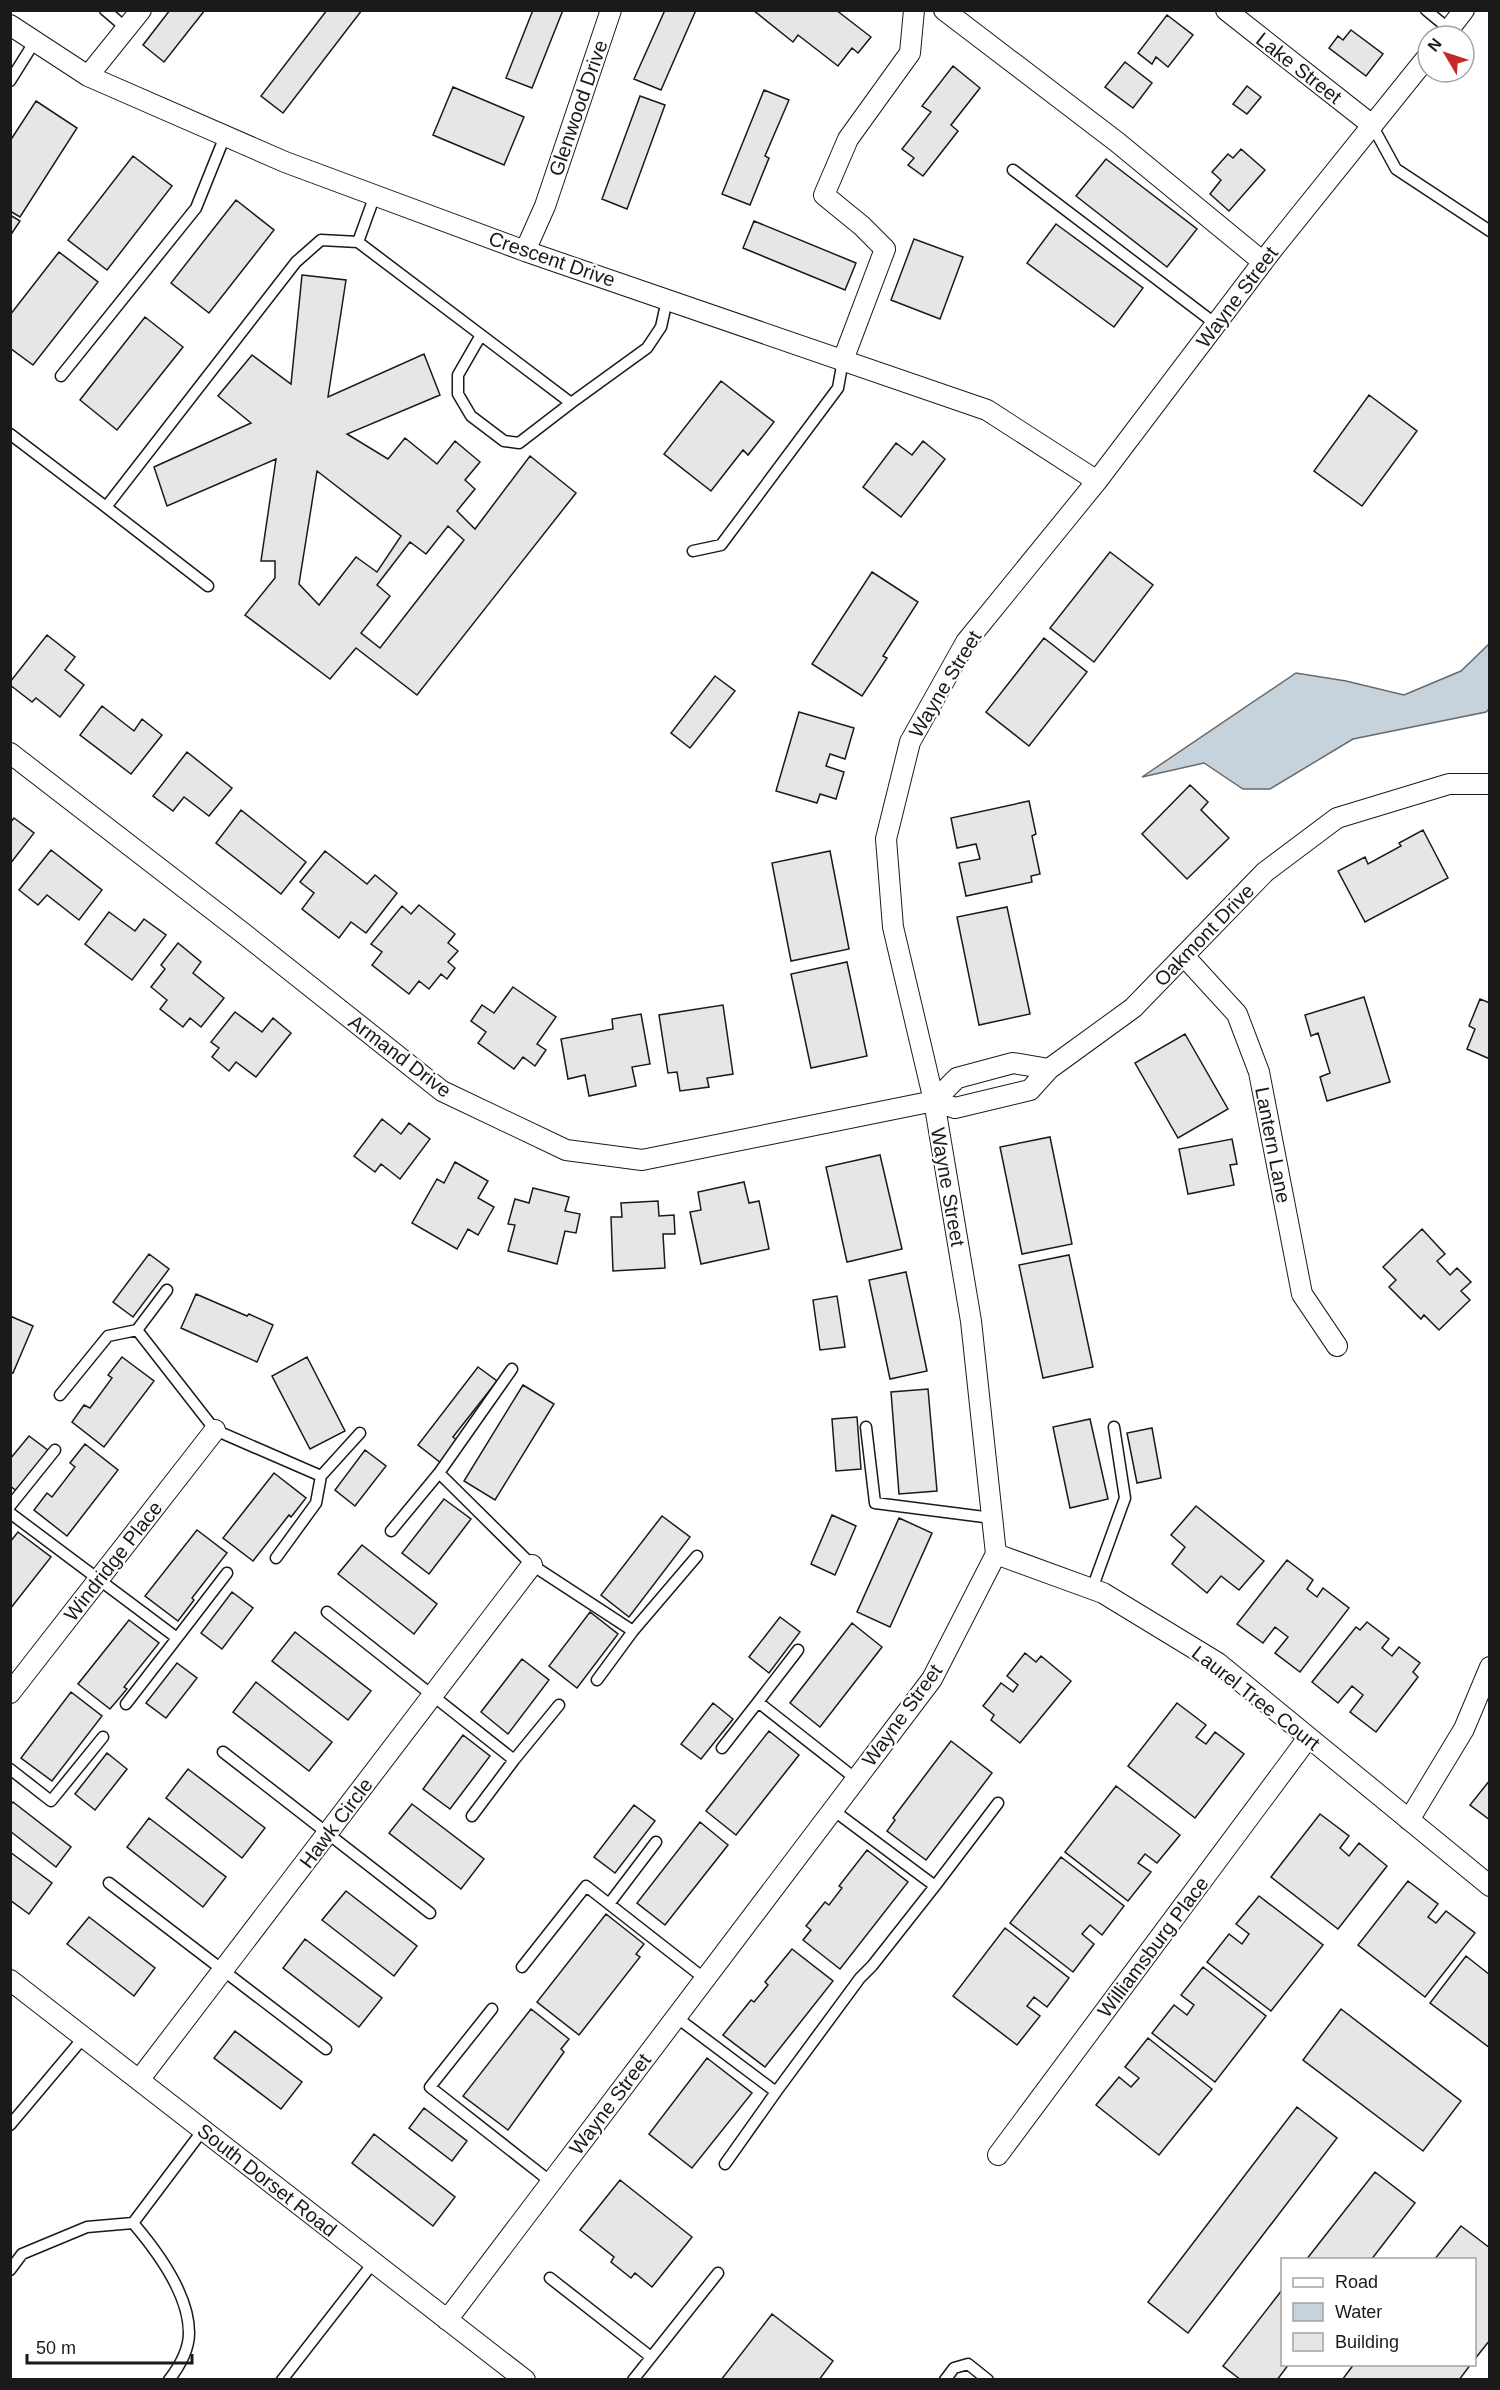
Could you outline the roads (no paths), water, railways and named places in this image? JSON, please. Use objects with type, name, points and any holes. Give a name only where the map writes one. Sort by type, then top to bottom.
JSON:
[{"type":"street","points":[[88,76],[141,10]]},
{"type":"street","name":"Glenwood Drive","points":[[525,251],[545,206],[611,10]]},
{"type":"street","points":[[843,360],[885,249],[862,226],[824,195],[848,139],[910,52],[914,10]]},
{"type":"street","points":[[944,10],[1117,142],[1263,262]]},
{"type":"street","name":"Lake Street","points":[[1226,10],[1372,125]]},
{"type":"street","points":[[1453,24],[1464,10]]},
{"type":"street","name":"Crescent Drive","points":[[10,25],[88,76],[285,162],[525,251],[987,410],[1097,481]]},
{"type":"street","name":"Wayne Street","points":[[447,2320],[932,1679],[996,1554],[971,1321],[933,1101],[893,927],[886,838],[910,742],[966,642],[1097,481],[1263,262],[1416,71]]},
{"type":"street","name":"Armand Drive","points":[[10,753],[243,933],[442,1091],[566,1150],[642,1160],[933,1101]]},
{"type":"street","name":"Oakmont Drive","points":[[933,1101],[955,1108],[1030,1090],[1049,1070],[1133,1008],[1265,872],[1337,818],[1449,783],[1490,784]]},
{"type":"street","name":"Lantern Lane","points":[[1184,956],[1237,1014],[1259,1072],[1302,1294],[1337,1347]]},
{"type":"street","points":[[933,1101],[957,1078],[1012,1063],[1049,1070]]},
{"type":"street","name":"Windridge Place","points":[[10,1693],[215,1430]]},
{"type":"street","name":"Laurel Tree Court","points":[[996,1554],[1103,1593],[1218,1663],[1490,1886]]},
{"type":"street","name":"Hawk Circle","points":[[140,2080],[532,1565]]},
{"type":"street","points":[[1409,1820],[1464,1729],[1490,1667]]},
{"type":"street","name":"Williamsburg Place","points":[[998,2155],[1308,1738]]},
{"type":"street","name":"South Dorset Road","points":[[10,1980],[525,2379]]},
{"type":"lane","points":[[105,10],[126,28]]},
{"type":"lane","points":[[1426,10],[1439,24]]},
{"type":"lane","points":[[10,81],[35,41]]},
{"type":"lane","points":[[1372,125],[1396,169],[1490,231]]},
{"type":"lane","points":[[61,376],[196,208],[225,136]]},
{"type":"lane","points":[[1013,170],[1217,325]]},
{"type":"lane","points":[[358,242],[375,195]]},
{"type":"lane","points":[[106,507],[296,262],[321,240],[358,242],[571,403]]},
{"type":"lane","points":[[481,335],[458,375],[458,394],[471,416],[504,441],[519,443],[647,348],[661,327],[667,300]]},
{"type":"lane","points":[[693,551],[721,545],[838,388],[843,360]]},
{"type":"lane","points":[[10,434],[208,586]]},
{"type":"lane","points":[[60,1395],[108,1336],[138,1330],[167,1290]]},
{"type":"lane","points":[[138,1330],[215,1430],[321,1476]]},
{"type":"lane","points":[[391,1532],[439,1473],[512,1369]]},
{"type":"lane","points":[[866,1427],[875,1503],[992,1518]]},
{"type":"lane","points":[[1092,1589],[1125,1498],[1114,1427]]},
{"type":"lane","points":[[276,1558],[316,1503],[321,1476],[360,1433]]},
{"type":"lane","points":[[10,1506],[55,1450]]},
{"type":"lane","points":[[439,1473],[532,1565],[633,1631]]},
{"type":"lane","points":[[10,1513],[177,1638]]},
{"type":"lane","points":[[597,1680],[633,1631],[697,1556]]},
{"type":"lane","points":[[126,1704],[227,1573]]},
{"type":"lane","points":[[327,1612],[514,1760]]},
{"type":"lane","points":[[722,1748],[798,1650]]},
{"type":"lane","points":[[758,1702],[856,1779]]},
{"type":"lane","points":[[472,1816],[559,1705]]},
{"type":"lane","points":[[10,1769],[51,1801],[103,1737]]},
{"type":"lane","points":[[223,1752],[430,1913]]},
{"type":"lane","points":[[725,2164],[860,1978],[872,1966],[998,1803]]},
{"type":"lane","points":[[833,1810],[935,1886]]},
{"type":"lane","points":[[609,1904],[656,1842]]},
{"type":"lane","points":[[110,1883],[326,2049]]},
{"type":"lane","points":[[522,1967],[586,1886],[705,1979]]},
{"type":"lane","points":[[492,2009],[430,2087],[551,2182]]},
{"type":"lane","points":[[676,2017],[776,2092]]},
{"type":"lane","points":[[10,2125],[84,2037]]},
{"type":"lane","points":[[10,2270],[22,2254],[87,2228],[133,2223],[202,2130]]},
{"type":"lane","points":[[133,2223],[145,2237],[181,2293],[189,2334],[181,2364],[169,2379]]},
{"type":"lane","points":[[282,2379],[373,2263]]},
{"type":"lane","points":[[633,2379],[718,2273]]},
{"type":"lane","points":[[550,2278],[651,2357]]},
{"type":"lane","points":[[945,2379],[954,2368],[968,2364],[988,2379]]},
{"type":"water","points":[[1489,644],[1489,709],[1486,712],[1353,739],[1270,789],[1243,789],[1204,763],[1142,777],[1296,673],[1346,681],[1404,695],[1461,671]]}]
